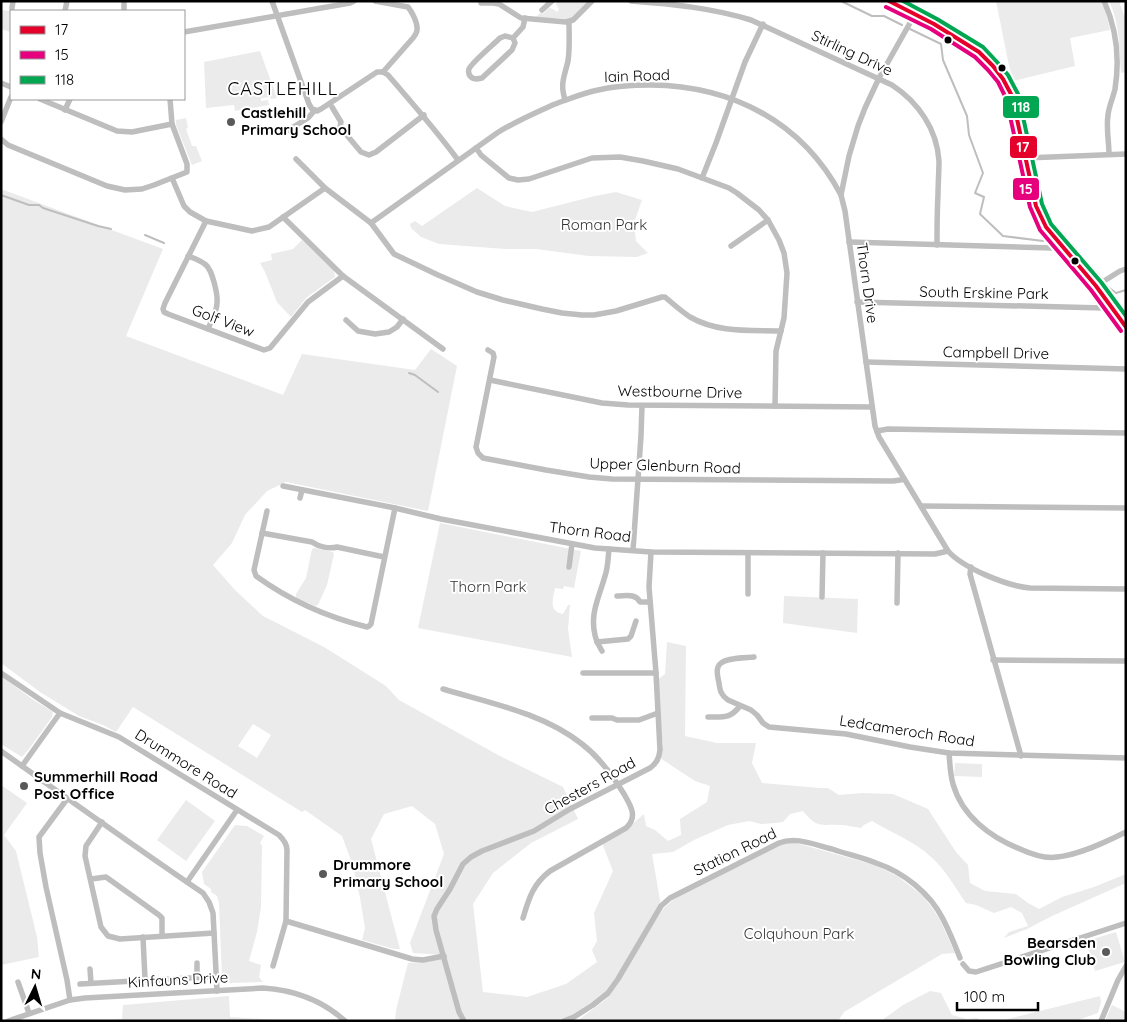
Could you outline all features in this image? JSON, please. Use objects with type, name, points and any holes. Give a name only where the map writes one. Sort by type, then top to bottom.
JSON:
[{"type":"main road","points":[[889,1],[934,24],[979,52],[1000,74],[1012,96],[1036,206],[1046,226],[1060,245],[1100,283],[1110,306],[1126,327]]},
{"type":"street","points":[[12,8],[13,1]]},
{"type":"street","points":[[272,1],[309,104],[315,110]]},
{"type":"street","points":[[185,32],[354,1]]},
{"type":"street","points":[[374,1],[408,7],[418,28],[417,33],[383,72]]},
{"type":"street","points":[[542,10],[552,1]]},
{"type":"street","points":[[481,3],[493,2],[516,16],[528,19],[569,22],[592,1]]},
{"type":"street","name":"Stirling Drive","points":[[631,1],[716,11],[763,24],[879,78],[899,90],[924,115],[934,137],[939,161],[937,245]]},
{"type":"street","points":[[1104,1],[1116,33],[1117,65],[1108,117],[1109,154]]},
{"type":"street","name":"Thorn Drive","points":[[915,14],[879,78],[865,108],[849,156],[841,195],[845,211],[877,431],[948,551]]},
{"type":"street","points":[[513,38],[528,19]]},
{"type":"street","points":[[565,100],[562,80],[568,61],[569,22]]},
{"type":"street","points":[[702,178],[745,62],[763,24]]},
{"type":"street","points":[[502,37],[513,38],[515,43],[512,50],[482,78],[476,79],[471,77],[470,67],[486,51],[502,37]]},
{"type":"street","points":[[285,132],[308,118],[315,110],[321,109],[377,72],[383,72],[388,75],[424,115],[458,160]]},
{"type":"street","name":"Iain Road","points":[[371,223],[458,160],[518,120],[565,100],[597,90],[640,85],[693,88],[746,104],[773,120],[814,154],[826,169],[841,195]]},
{"type":"street","points":[[1,122],[10,100]]},
{"type":"street","points":[[42,100],[112,129],[124,132],[172,124]]},
{"type":"street","points":[[65,110],[70,100]]},
{"type":"street","points":[[1,139],[8,144],[115,189],[142,188],[187,172],[187,164],[172,124],[170,100]]},
{"type":"street","points":[[332,107],[341,122],[340,127],[362,152],[369,156],[424,115]]},
{"type":"street","points":[[476,148],[509,178],[523,181],[583,160],[610,156],[670,167],[737,193],[759,210],[768,220],[776,234],[784,253],[787,273],[784,318],[775,358],[775,406]]},
{"type":"street","points":[[1026,158],[1126,154]]},
{"type":"street","points":[[296,159],[325,188],[371,223],[394,254],[478,292],[503,300],[562,313],[582,315],[616,311],[662,296],[689,316],[713,327],[733,330],[781,331]]},
{"type":"street","points":[[172,178],[184,206],[190,212],[206,221],[252,231],[268,227],[325,188]]},
{"type":"street","points":[[283,217],[343,276],[443,349]]},
{"type":"street","points":[[731,246],[768,220]]},
{"type":"street","name":"Golf View","points":[[206,221],[174,284],[164,309],[164,312],[168,314],[264,350],[270,348],[308,302],[343,276]]},
{"type":"street","points":[[849,242],[1052,248],[1060,245]]},
{"type":"street","points":[[188,256],[205,264],[210,269],[218,304],[208,329]]},
{"type":"street","points":[[1100,283],[1126,269]]},
{"type":"street","name":"South Erskine Park","points":[[857,302],[1104,308],[1110,306]]},
{"type":"street","points":[[346,320],[358,331],[375,334],[389,332],[397,327],[403,319]]},
{"type":"street","name":"Upper Glenburn Road","points":[[488,350],[494,354],[476,447],[482,458],[590,477],[638,480],[897,481],[904,479]]},
{"type":"street","name":"Campbell Drive","points":[[866,362],[1126,369]]},
{"type":"street","name":"Westbourne Drive","points":[[490,380],[602,403],[642,406],[872,407]]},
{"type":"street","points":[[633,550],[642,406]]},
{"type":"street","points":[[877,431],[888,429],[1126,433]]},
{"type":"street","name":"Thorn Road","points":[[283,486],[395,508],[428,517],[572,544],[609,548],[651,552],[748,553],[935,554],[948,551]]},
{"type":"street","points":[[300,498],[302,490]]},
{"type":"street","points":[[921,506],[1126,508]]},
{"type":"street","points":[[267,511],[254,570],[256,576],[292,599],[341,620],[367,627],[371,624],[395,508]]},
{"type":"street","points":[[262,533],[384,557]]},
{"type":"street","points":[[569,567],[572,544]]},
{"type":"street","points":[[602,651],[595,635],[593,618],[596,602],[606,573],[609,548]]},
{"type":"street","points":[[948,551],[955,558],[971,567],[1024,587],[1126,589]]},
{"type":"street","name":"Chesters Road","points":[[444,956],[434,916],[463,864],[482,851],[534,831],[570,809],[650,768],[657,762],[660,750],[649,587],[651,552]]},
{"type":"street","points":[[748,553],[748,594]]},
{"type":"street","points":[[822,598],[823,553]]},
{"type":"street","points":[[897,603],[898,553]]},
{"type":"street","points":[[971,567],[970,574],[1021,756]]},
{"type":"street","points":[[617,596],[633,595],[638,597],[640,604],[650,602]]},
{"type":"street","points":[[597,642],[628,639],[631,636],[636,621]]},
{"type":"street","points":[[708,718],[728,717],[740,706],[721,694],[718,668],[721,662],[754,656]]},
{"type":"street","points":[[993,660],[1126,661]]},
{"type":"street","name":"Drummore Road","points":[[1,673],[60,713],[119,737],[279,835],[286,844],[287,850],[286,921],[273,966]]},
{"type":"street","points":[[583,673],[656,673]]},
{"type":"street","points":[[443,689],[519,711],[557,727],[583,744],[608,770],[632,810],[633,816],[626,828],[541,878],[535,885],[529,898],[523,918]]},
{"type":"street","name":"Ledcameroch Road","points":[[740,706],[751,710],[769,727],[833,732],[910,748],[949,753],[1126,758]]},
{"type":"street","points":[[22,766],[60,713]]},
{"type":"street","points":[[592,718],[612,715],[617,720],[639,720],[658,713]]},
{"type":"street","points":[[1,751],[203,893],[213,913],[217,990]]},
{"type":"street","points":[[949,753],[951,778],[960,802],[983,828],[1008,844],[1041,856],[1056,858],[1079,852],[1126,832]]},
{"type":"street","points":[[67,799],[40,837],[40,853],[70,1000]]},
{"type":"street","points":[[187,882],[238,810]]},
{"type":"street","points":[[102,822],[86,846],[85,856],[100,927],[108,936],[120,938],[214,933]]},
{"type":"street","name":"Station Road","points":[[564,1021],[593,1006],[608,993],[662,906],[670,898],[779,843],[790,840],[806,842],[877,863],[899,873],[924,893],[935,906],[960,958]]},
{"type":"street","points":[[91,879],[106,877],[159,915],[162,918],[162,936]]},
{"type":"street","points":[[286,921],[412,959],[423,960],[444,956],[459,1012],[464,1021]]},
{"type":"street","points":[[963,964],[969,971],[976,972],[1126,923]]},
{"type":"street","points":[[143,937],[146,980]]},
{"type":"street","points":[[197,963],[197,977]]},
{"type":"street","points":[[1101,1021],[1126,966]]},
{"type":"street","points":[[90,969],[91,983]]},
{"type":"street","points":[[80,984],[208,977]]},
{"type":"street","points":[[18,982],[29,1013]]},
{"type":"street","name":"Kinfauns Drive","points":[[8,1021],[70,1000],[85,998],[263,988],[281,990],[313,999],[345,1021]]},
{"type":"green space","points":[[557,1],[589,1],[568,19],[536,17],[541,12],[543,14],[549,8],[557,12],[559,9],[556,4]]},
{"type":"green space","points":[[996,1],[1101,1],[1110,30],[1070,38],[1075,66],[1013,81]]},
{"type":"green space","points":[[1109,1],[1119,1],[1125,18],[1126,72],[1121,73],[1117,27]]},
{"type":"green space","points":[[1,10],[10,11],[10,32],[1,29]]},
{"type":"green space","points":[[260,51],[277,98],[261,98],[261,101],[268,100],[269,105],[235,111],[234,105],[206,108],[204,62]]},
{"type":"green space","points":[[186,118],[188,128],[186,129],[192,146],[196,146],[202,161],[192,165],[176,125],[176,120]]},
{"type":"green space","name":"Roman Park","points":[[477,188],[505,206],[532,212],[616,192],[642,200],[634,223],[636,241],[648,253],[637,257],[589,256],[536,249],[505,249],[439,244],[421,237],[411,228],[410,224],[415,221],[422,226]]},
{"type":"green space","name":"Colquhoun Park","points":[[1,189],[163,249],[126,336],[283,395],[302,354],[415,370],[431,349],[457,366],[428,511],[286,482],[267,491],[245,515],[232,543],[213,565],[235,590],[263,616],[324,647],[386,686],[399,700],[498,755],[563,787],[578,819],[531,843],[493,873],[473,904],[483,992],[527,997],[566,984],[597,962],[592,950],[597,941],[594,913],[613,871],[602,843],[630,826],[644,814],[646,826],[655,830],[668,841],[681,835],[680,819],[707,802],[710,786],[695,781],[660,758],[663,744],[658,720],[657,680],[665,674],[667,642],[686,646],[685,736],[717,743],[756,743],[752,763],[762,783],[828,788],[839,795],[862,793],[893,794],[928,809],[956,852],[968,865],[970,883],[985,891],[1016,894],[1039,909],[1062,897],[1126,874],[1126,883],[1004,938],[1009,932],[1028,926],[1022,913],[1011,907],[994,913],[966,903],[946,873],[931,857],[910,842],[872,821],[861,828],[843,825],[823,825],[812,821],[803,811],[790,814],[783,822],[761,824],[749,821],[728,825],[694,840],[673,852],[652,854],[661,906],[644,940],[663,909],[674,899],[783,843],[796,843],[875,865],[897,876],[922,895],[933,909],[955,953],[942,954],[844,1012],[838,1021],[576,1021],[609,997],[562,1021],[395,1021],[408,963],[420,962],[442,955],[413,953],[410,943],[444,854],[435,824],[412,806],[384,814],[371,839],[400,949],[362,940],[365,928],[360,898],[353,866],[342,836],[305,810],[302,812],[133,707],[116,732],[79,716],[40,692],[1,663]],"holes":[[[253,724],[271,735],[257,758],[238,746]]]},
{"type":"green space","points":[[302,240],[334,270],[335,277],[307,297],[291,317],[277,302],[260,263],[272,260],[271,254],[293,249]]},
{"type":"green space","name":"Thorn Park","points":[[440,523],[581,551],[574,588],[564,586],[563,589],[555,588],[553,600],[555,610],[563,614],[568,605],[570,605],[568,629],[572,657],[418,628]]},
{"type":"green space","points":[[312,549],[333,552],[334,554],[327,585],[318,605],[315,606],[296,598],[296,594],[306,578]]},
{"type":"green space","points":[[784,596],[858,599],[857,633],[783,623]]},
{"type":"green space","points":[[1,676],[53,712],[52,717],[22,757],[1,744]]},
{"type":"green space","points":[[955,763],[982,764],[982,777],[954,776]]},
{"type":"green space","points":[[1,785],[27,803],[4,835],[16,851],[37,937],[39,957],[1,965]]},
{"type":"green space","points":[[186,800],[215,821],[186,861],[157,840]]},
{"type":"green space","points":[[235,825],[247,826],[264,836],[260,843],[262,846],[261,907],[257,932],[249,961],[261,965],[259,977],[263,982],[229,983],[222,977],[219,903],[217,896],[204,884],[202,872]]},
{"type":"green space","name":"Bearsden Bowling Club","points":[[1116,932],[1125,962],[1095,971],[1086,941]]},
{"type":"green space","points":[[930,991],[941,993],[952,1015],[967,1019],[977,1018],[981,1021],[881,1021],[903,1005]]},
{"type":"green space","points":[[229,996],[230,1017],[292,1021],[108,1021],[122,1019],[123,1005]]},
{"type":"green space","points":[[1100,996],[1101,1002],[1098,1013],[1075,1021],[1000,1021]]},
{"type":"green space","points":[[1112,1005],[1126,1012],[1126,1021],[1105,1021]]},
{"type":"waterway","points":[[841,1],[872,16],[884,16],[902,25]]},
{"type":"waterway","points":[[910,29],[941,44],[943,60],[967,116],[969,135],[983,173],[975,193],[984,197],[980,214],[1003,236],[1043,241]]},
{"type":"waterway","points":[[1,195],[29,205],[39,205],[43,208],[111,229]]},
{"type":"waterway","points":[[145,235],[164,243]]},
{"type":"waterway","points":[[1067,240],[1108,287],[1116,293],[1126,290]]},
{"type":"waterway","points":[[409,373],[415,375],[438,392]]},
{"type":"transit line","name":"17","points":[[889,1],[934,24],[979,52],[1003,79],[1012,96],[1036,206],[1046,227],[1096,286],[1126,327]]},
{"type":"transit line","name":"118","points":[[903,1],[983,47],[1008,75],[1018,94],[1042,204],[1051,224],[1101,282],[1126,316]]},
{"type":"transit line","name":"15","points":[[886,7],[931,29],[975,57],[998,82],[1006,98],[1030,207],[1040,230],[1091,290],[1121,331]]},
{"type":"place","name":"Castlehill Primary School","points":[[231,122]]},
{"type":"place","name":"Summerhill Road Post Office","points":[[24,786]]},
{"type":"place","name":"Drummore Primary School","points":[[323,874]]},
{"type":"place","name":"Bearsden Bowling Club","points":[[1106,952]]},
{"type":"district","name":"CASTLEHILL","points":[[283,89]]}]
